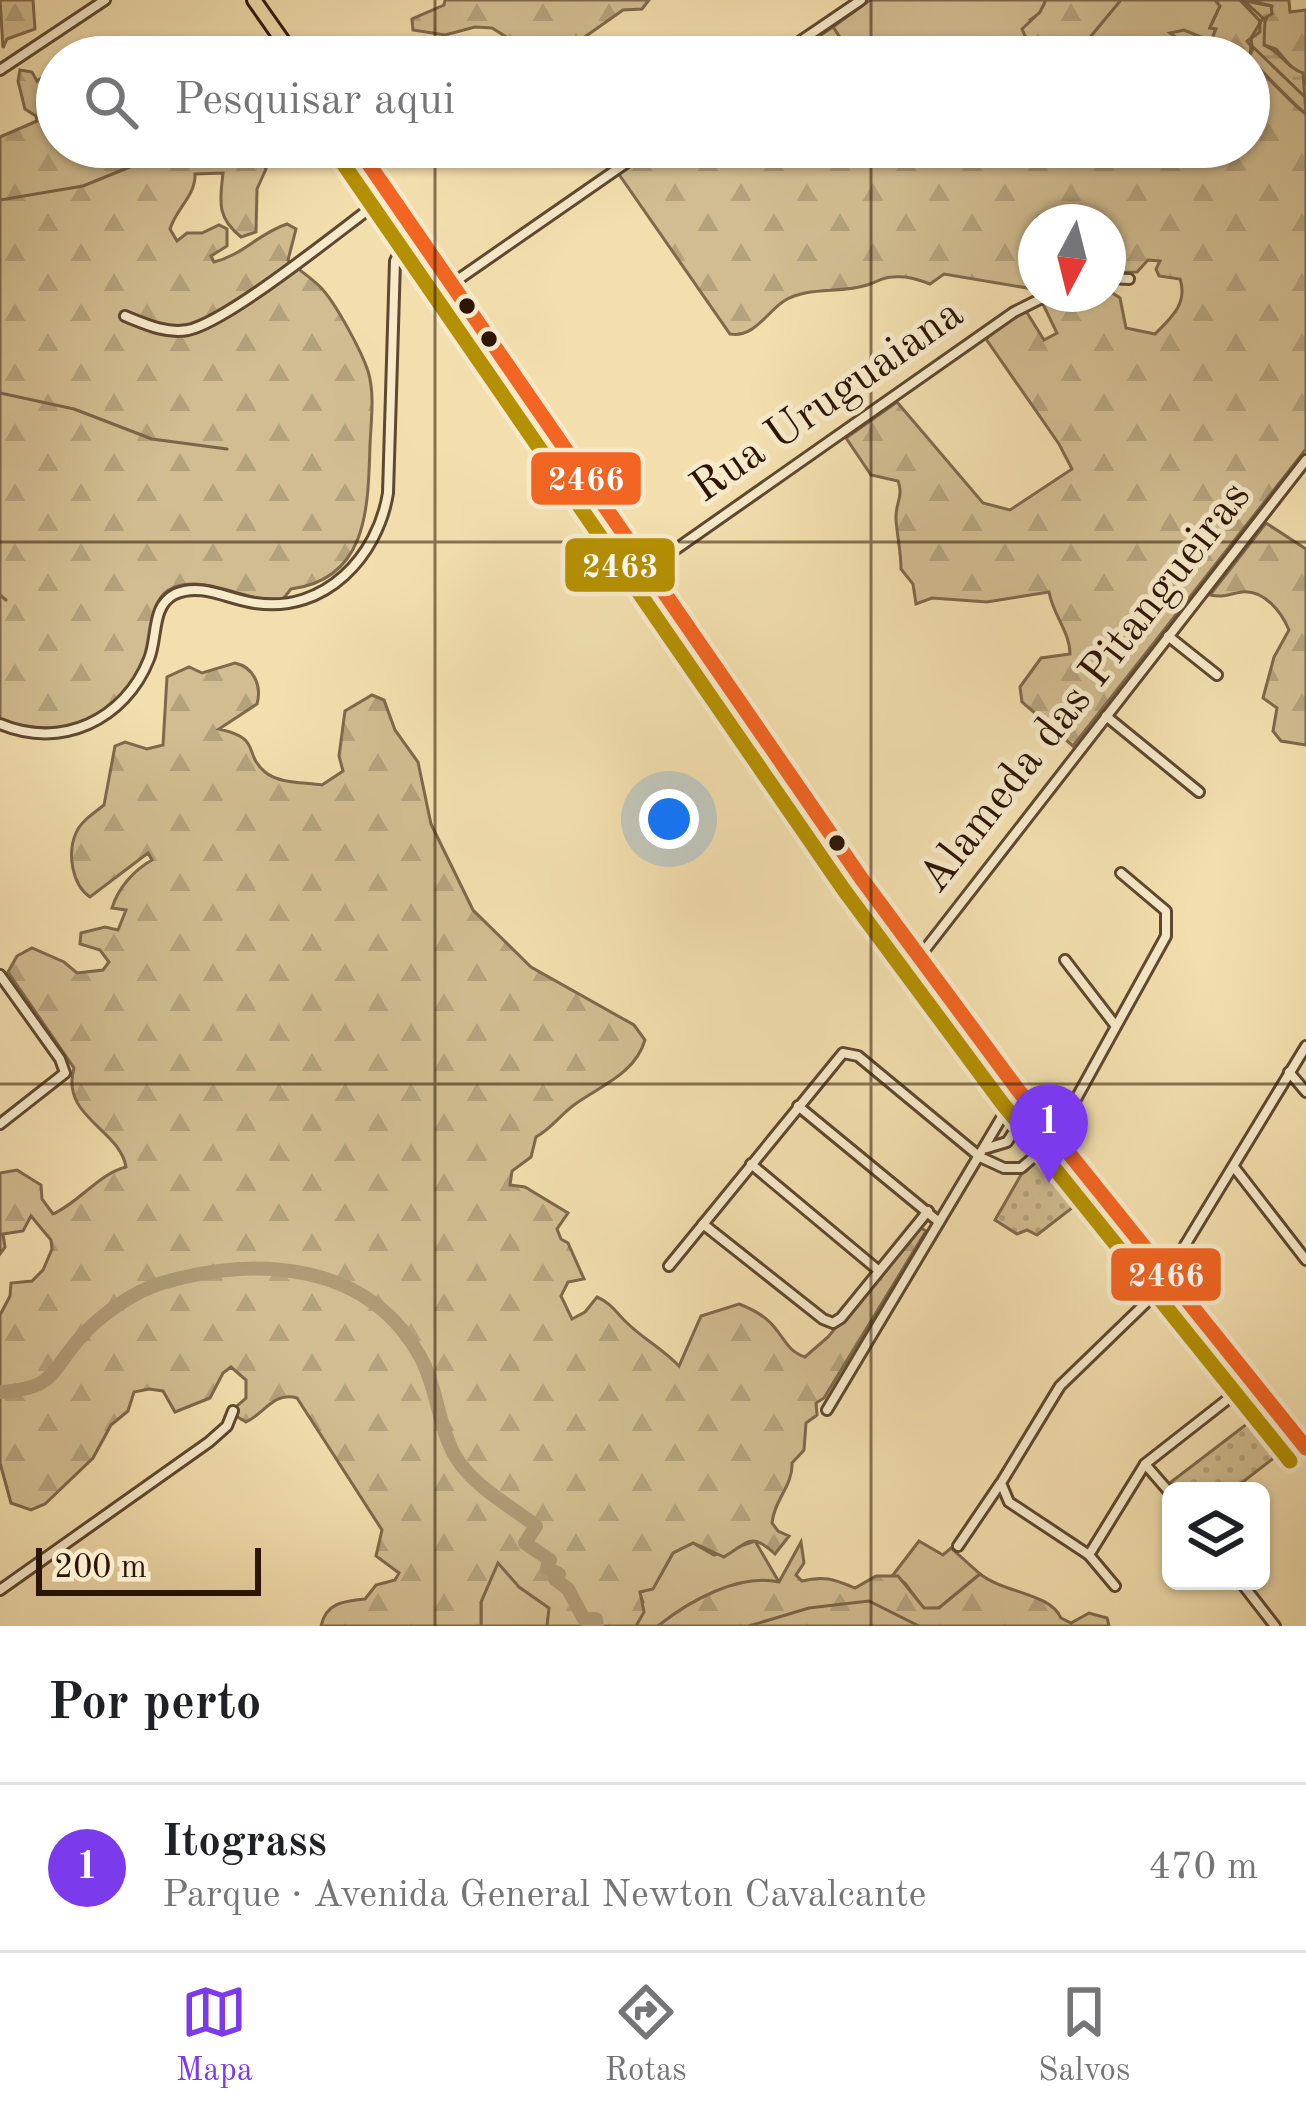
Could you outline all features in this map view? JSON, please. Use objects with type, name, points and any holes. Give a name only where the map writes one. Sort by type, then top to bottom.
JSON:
[{"type":"main road","points":[[254,0],[279,36]]},
{"type":"main road","points":[[372,168],[810,809],[1018,1090],[1306,1448]]},
{"type":"street","points":[[51,36],[106,0]]},
{"type":"street","points":[[808,36],[861,0]]},
{"type":"street","points":[[0,70],[36,46]]},
{"type":"street","points":[[453,283],[619,168]]},
{"type":"street","points":[[125,316],[169,331],[197,327],[390,194]]},
{"type":"street","points":[[0,724],[27,733],[65,734],[101,719],[137,681],[149,659],[163,602],[180,592],[206,590],[248,602],[284,603],[323,590],[368,553],[384,518],[388,493],[395,261],[413,225]]},
{"type":"street","name":"Rua Uruguaiana","points":[[647,568],[1018,310]]},
{"type":"street","name":"Alameda das Pitangueiras","points":[[919,958],[1306,460]]},
{"type":"street","points":[[1168,636],[1217,675]]},
{"type":"street","points":[[1106,716],[1199,792]]},
{"type":"street","points":[[669,1266],[838,1056],[850,1052],[983,1152],[1017,1170],[1054,1135],[1162,950],[1168,928],[1162,906],[1121,873]]},
{"type":"street","points":[[1065,960],[1115,1024]]},
{"type":"street","points":[[0,1124],[65,1073],[60,1058],[2,981]]},
{"type":"street","points":[[958,1546],[1060,1386],[1146,1305],[1168,1275],[1306,1046]]},
{"type":"street","points":[[1289,1072],[1306,1092]]},
{"type":"street","points":[[827,1410],[1018,1090]]},
{"type":"street","points":[[798,1106],[939,1222]]},
{"type":"street","points":[[983,1152],[1007,1142],[1031,1106]]},
{"type":"street","points":[[751,1164],[878,1270]]},
{"type":"street","points":[[1234,1167],[1306,1260]]},
{"type":"street","points":[[703,1224],[829,1322],[841,1318],[928,1211]]},
{"type":"street","points":[[920,1221],[933,1232]]},
{"type":"street","points":[[1089,1555],[1145,1464],[1252,1380]]},
{"type":"street","points":[[0,1590],[209,1442],[227,1426],[233,1411]]},
{"type":"street","points":[[1145,1464],[1162,1484]]},
{"type":"street","points":[[1001,1483],[1004,1498],[1089,1555],[1115,1586]]},
{"type":"street","points":[[1247,1590],[1275,1626]]},
{"type":"green space","points":[[0,0],[33,0],[35,29],[7,39],[3,48]]},
{"type":"green space","points":[[445,0],[649,0],[642,9],[623,10],[586,36],[505,36],[492,28],[475,27],[445,35],[413,30],[412,19],[444,5]]},
{"type":"green space","points":[[870,0],[1046,0],[1030,20],[1038,36],[839,36],[833,27]]},
{"type":"green space","points":[[1046,0],[1121,0],[1091,36],[1025,36],[1022,29]]},
{"type":"green space","points":[[1119,0],[1215,0],[1220,6],[1210,27],[1216,28],[1213,36],[1091,36]]},
{"type":"green space","points":[[1215,0],[1240,0],[1260,21],[1257,36],[1213,36],[1216,29],[1210,28],[1220,6]]},
{"type":"green space","points":[[1240,0],[1271,6],[1264,36],[1254,36],[1260,32],[1260,21]]},
{"type":"green space","points":[[1248,0],[1289,0],[1290,12],[1306,10],[1306,84],[1270,47],[1270,36],[1264,36],[1272,6]]},
{"type":"green space","points":[[1184,30],[1199,36],[1174,36],[1170,33]]},
{"type":"green space","points":[[1270,48],[1303,73],[1306,114],[1270,80]]},
{"type":"green space","points":[[20,70],[32,72],[36,116],[25,109],[18,81]]},
{"type":"green space","points":[[1270,80],[1306,114],[1306,449],[1073,746],[1022,702],[1020,687],[1041,658],[1070,654],[1049,592],[987,602],[932,598],[916,604],[913,584],[901,569],[898,481],[871,475],[846,438],[897,402],[983,503],[1010,510],[1072,469],[986,339],[1024,312],[1044,340],[1057,333],[1047,312],[1123,312],[1126,328],[1155,334],[1180,302],[1180,279],[1159,276],[1160,261],[1148,260],[1137,272],[1126,272],[1126,204],[1018,204],[1018,286],[944,274],[930,284],[889,277],[857,288],[793,296],[753,328],[730,334],[618,173],[625,168],[1270,168]]},
{"type":"green space","points":[[36,121],[36,168],[265,168],[257,189],[256,232],[241,237],[227,222],[221,200],[223,173],[195,174],[170,229],[177,241],[187,233],[202,233],[219,225],[227,229],[227,246],[211,256],[214,262],[277,228],[287,224],[296,229],[288,260],[335,306],[360,352],[371,389],[364,516],[359,537],[336,571],[316,583],[291,589],[275,601],[199,584],[175,587],[159,600],[145,660],[120,699],[86,721],[45,728],[0,720],[0,137]]},
{"type":"green space","points":[[1266,523],[1306,549],[1306,745],[1281,741],[1273,731],[1277,708],[1263,698],[1274,657],[1289,630],[1281,616],[1258,594],[1210,595]]},
{"type":"green space","points":[[235,663],[255,678],[257,704],[219,729],[242,737],[258,765],[285,781],[322,785],[343,771],[339,756],[345,711],[372,695],[384,700],[395,730],[418,762],[431,824],[473,910],[531,967],[634,1025],[645,1040],[625,1070],[536,1137],[531,1157],[512,1171],[510,1185],[525,1187],[568,1213],[557,1229],[584,1279],[568,1282],[561,1296],[572,1319],[597,1297],[679,1366],[701,1316],[739,1304],[767,1320],[791,1349],[805,1357],[828,1337],[919,1227],[926,1231],[824,1398],[816,1403],[817,1415],[806,1423],[804,1450],[792,1463],[772,1523],[789,1536],[775,1554],[754,1541],[724,1557],[693,1543],[673,1553],[653,1589],[640,1592],[644,1612],[636,1626],[547,1626],[549,1608],[519,1587],[498,1563],[481,1602],[481,1626],[321,1626],[331,1608],[365,1599],[376,1585],[395,1580],[399,1573],[376,1556],[382,1530],[297,1398],[276,1400],[246,1422],[236,1416],[237,1406],[246,1398],[246,1380],[231,1367],[210,1398],[175,1412],[163,1391],[134,1392],[128,1411],[111,1425],[93,1458],[45,1504],[31,1510],[11,1503],[0,1463],[0,1315],[11,1283],[32,1281],[52,1249],[51,1240],[31,1216],[23,1231],[3,1234],[5,1247],[0,1254],[0,1173],[17,1170],[41,1185],[42,1199],[53,1214],[126,1167],[113,1142],[75,1099],[74,1068],[8,972],[17,956],[32,948],[77,973],[103,970],[109,962],[100,950],[80,944],[81,933],[105,927],[118,930],[126,910],[112,908],[115,901],[128,880],[152,860],[148,853],[90,897],[73,868],[76,833],[104,805],[115,746],[125,742],[147,749],[163,745],[167,677],[189,667],[202,673]]},
{"type":"green space","points":[[1055,1145],[1090,1194],[1037,1235],[1027,1230],[1017,1234],[995,1220],[1022,1173]]},
{"type":"green space","points":[[1248,1423],[1275,1457],[1243,1482],[1171,1482]]},
{"type":"green space","points":[[755,1541],[779,1582],[690,1604],[658,1626],[636,1626],[643,1602],[639,1592],[653,1588],[673,1553],[693,1543],[714,1555]]},
{"type":"green space","points":[[919,1541],[943,1555],[951,1548],[980,1574],[939,1608],[924,1609],[893,1575]]},
{"type":"green space","points":[[801,1542],[804,1563],[796,1575],[802,1581],[829,1579],[855,1588],[876,1576],[898,1576],[924,1608],[939,1608],[980,1574],[1047,1603],[1071,1623],[1089,1613],[1107,1618],[1109,1626],[658,1626],[684,1607],[731,1585],[779,1582]]},
{"type":"green space","points":[[497,1563],[502,1563],[519,1587],[550,1608],[547,1626],[481,1626],[481,1602]]},
{"type":"waterway","points":[[1243,0],[1263,18],[1252,36]]},
{"type":"waterway","points":[[1270,63],[1306,98]]},
{"type":"waterway","points":[[0,200],[83,186],[127,168]]},
{"type":"waterway","points":[[0,393],[74,409],[152,439],[227,449]]},
{"type":"waterway","points":[[0,595],[6,600]]},
{"type":"waterway","points":[[0,1392],[41,1383],[106,1314],[162,1283],[235,1269],[272,1269],[341,1285],[372,1302],[399,1326],[421,1358],[461,1465],[536,1526],[525,1543],[550,1560],[547,1568],[559,1574],[555,1579],[568,1589],[584,1619],[596,1619],[597,1626]]},
{"type":"waterway","points":[[749,1626],[809,1608],[869,1601],[919,1626]]},
{"type":"transit line","name":"2463","points":[[346,168],[844,890],[1002,1103],[1290,1461]]},
{"type":"transit line","name":"2466","points":[[371,168],[861,878],[1018,1090],[1306,1448]]},
{"type":"place","name":"Itograss","points":[[1049,1183]]}]
